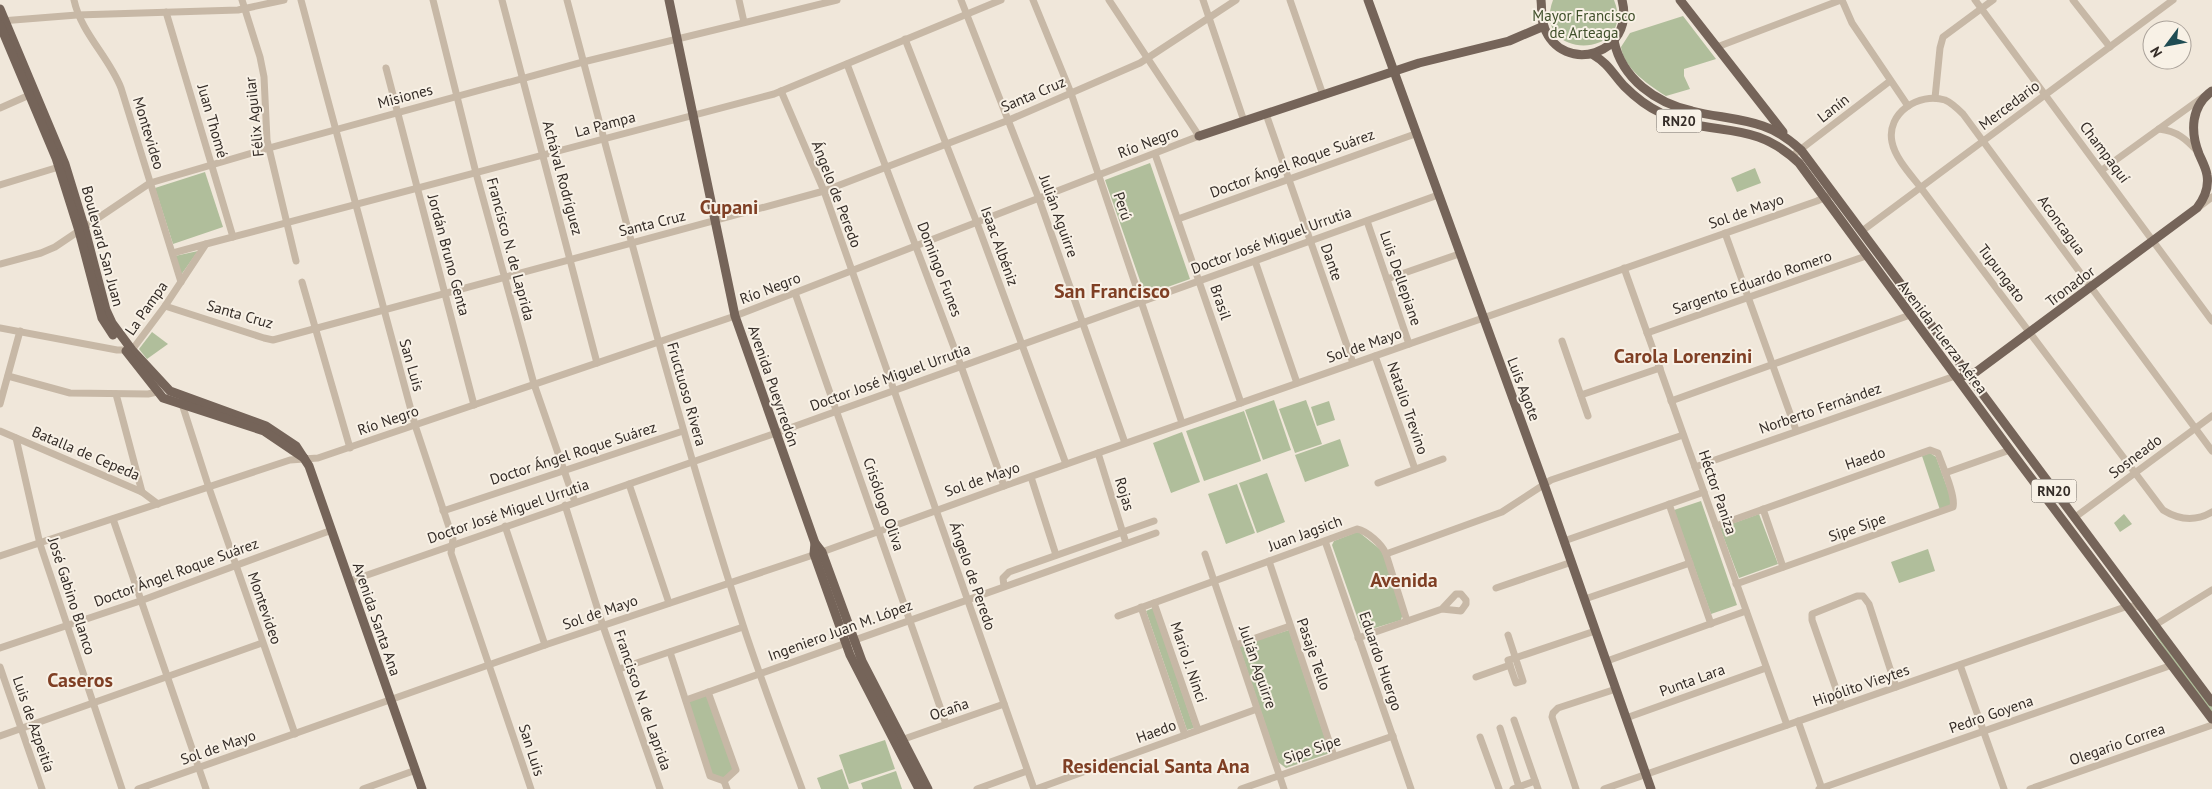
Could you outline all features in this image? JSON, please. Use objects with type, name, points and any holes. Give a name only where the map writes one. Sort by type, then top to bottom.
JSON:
[{"type":"main road","name":"Avenida Pueyrredón","points":[[669,0],[735,316],[849,643],[919,789]]},
{"type":"main road","name":"Luis Agote","points":[[1368,0],[1415,134],[1572,562],[1651,789]]},
{"type":"main road","points":[[1542,0],[1544,26],[1548,35],[1562,50],[1572,54],[1592,54],[1604,50],[1614,41],[1623,26],[1624,8],[1622,0]]},
{"type":"main road","points":[[1680,0],[1786,136]]},
{"type":"main road","name":"Boulevard San Juan","points":[[0,8],[2,22],[62,165],[108,317],[129,351],[163,398],[264,431],[304,458]]},
{"type":"main road","name":"Río Negro","points":[[1199,136],[1393,71],[1509,41],[1544,26]]},
{"type":"main road","name":"Avenida Fuerza Aérea","points":[[1614,41],[1619,58],[1629,75],[1656,96],[1682,109],[1749,121],[1772,129],[1786,136],[1801,150],[2212,702]]},
{"type":"main road","name":"Avenida Fuerza Aérea","points":[[1592,54],[1610,67],[1635,96],[1660,113],[1687,123],[1751,133],[1775,144],[1792,156],[1807,173],[1955,376],[2212,718]]},
{"type":"main road","points":[[2197,208],[2203,200],[2207,182],[2193,132],[2193,121],[2196,112],[2209,93]]},
{"type":"main road","name":"Tronador","points":[[1955,376],[1976,372],[2197,208]]},
{"type":"main road","name":"Boulevard San Juan","points":[[129,351],[170,391],[266,426],[296,446],[304,458]]},
{"type":"main road","name":"Avenida Santa Ana","points":[[304,458],[332,530],[422,789]]},
{"type":"main road","name":"Avenida Pueyrredón","points":[[849,643],[904,739],[928,789]]},
{"type":"street","name":"Montevideo","points":[[74,0],[78,16],[116,75],[181,282]]},
{"type":"street","name":"Félix Aguilar","points":[[242,0],[262,67],[269,148],[296,261]]},
{"type":"street","points":[[2,22],[78,16],[245,9],[284,0]]},
{"type":"street","name":"San Luis","points":[[301,0],[414,426],[444,511],[453,545],[451,553],[531,789]]},
{"type":"street","name":"Francisco N. de Laprida","points":[[433,0],[476,173],[534,384],[575,502]]},
{"type":"street","name":"Achával Rodríguez","points":[[502,0],[597,363]]},
{"type":"street","name":"Fructuoso Rivera","points":[[567,0],[683,431],[743,627],[801,789]]},
{"type":"street","points":[[739,0],[744,22]]},
{"type":"street","name":"Misiones","points":[[0,264],[48,250],[150,183],[269,148],[583,62],[837,0]]},
{"type":"street","name":"Julián Aguirre","points":[[961,0],[1039,199],[1084,322],[1125,444]]},
{"type":"street","name":"La Pampa","points":[[172,253],[781,91],[1001,0]]},
{"type":"street","name":"Perú","points":[[1033,0],[1071,93],[1182,423]]},
{"type":"street","points":[[1109,0],[1199,136]]},
{"type":"street","points":[[1203,0],[1244,121]]},
{"type":"street","name":"Santa Cruz","points":[[165,306],[270,340],[824,191],[1009,120],[1148,58],[1236,0]]},
{"type":"street","points":[[1290,0],[1323,95]]},
{"type":"street","points":[[1717,48],[1842,0],[1852,23],[1908,106],[1920,100],[1935,98],[1940,48],[1943,37],[1992,0]]},
{"type":"street","name":"Champaquí","points":[[1975,0],[2212,321]]},
{"type":"street","points":[[2073,0],[2110,47]]},
{"type":"street","name":"Mercedario","points":[[1862,231],[2173,0]]},
{"type":"street","name":"Juan Thomé","points":[[166,12],[233,237]]},
{"type":"street","name":"Isaac Albéniz","points":[[905,39],[977,223],[1066,464]]},
{"type":"street","name":"Domingo Funes","points":[[847,64],[961,366],[1004,486]]},
{"type":"street","name":"Jordán Bruno Genta","points":[[386,68],[474,404]]},
{"type":"street","name":"Lanín","points":[[1792,156],[1890,81]]},
{"type":"street","name":"Ángelo de Peredo","points":[[781,91],[824,191],[1027,771],[1035,789]]},
{"type":"street","points":[[0,108],[33,93]]},
{"type":"street","points":[[2102,170],[2209,93]]},
{"type":"street","name":"Aconcagua","points":[[1935,98],[1953,104],[1963,114],[2212,450]]},
{"type":"street","name":"Tupungato","points":[[1908,106],[1894,120],[1891,128],[1892,144],[1921,188],[2163,510],[2179,518],[2189,519],[2199,518],[2212,512]]},
{"type":"street","name":"Dante","points":[[1266,114],[1353,363]]},
{"type":"street","points":[[2159,129],[2177,133],[2184,137],[2198,152]]},
{"type":"street","name":"Doctor Ángel Roque Suárez","points":[[1178,219],[1415,134]]},
{"type":"street","name":"Río Negro","points":[[0,556],[290,460],[318,458],[350,448],[474,404],[658,343],[735,316],[1199,136]]},
{"type":"street","name":"Brasil","points":[[1155,154],[1242,403]]},
{"type":"street","points":[[2203,163],[2212,169]]},
{"type":"street","points":[[0,185],[62,165]]},
{"type":"street","name":"Sol de Mayo","points":[[138,789],[545,645],[818,553],[1834,194]]},
{"type":"street","name":"Doctor José Miguel Urrutia","points":[[350,581],[776,433],[1438,196]]},
{"type":"street","name":"Tronador","points":[[2197,208],[2212,197]]},
{"type":"street","name":"Luis Dellepiane","points":[[1367,221],[1409,344]]},
{"type":"street","points":[[1725,233],[1796,430]]},
{"type":"street","name":"La Pampa","points":[[0,328],[129,351],[165,306],[206,244]]},
{"type":"street","points":[[1387,279],[1459,254]]},
{"type":"street","name":"Sargento Eduardo Romero","points":[[1647,333],[1866,256]]},
{"type":"street","points":[[1255,260],[1296,383]]},
{"type":"street","name":"Héctor Paniza","points":[[1624,268],[1787,725]]},
{"type":"street","points":[[302,282],[350,448]]},
{"type":"street","name":"Crisólogo Oliva","points":[[795,293],[946,724]]},
{"type":"street","points":[[2205,312],[2212,307]]},
{"type":"street","points":[[1671,401],[1910,315]]},
{"type":"street","points":[[0,404],[20,331]]},
{"type":"street","points":[[1562,341],[1588,416]]},
{"type":"street","name":"Natalio Trevino","points":[[1375,356],[1415,469]]},
{"type":"street","points":[[1581,395],[1660,368]]},
{"type":"street","points":[[8,376],[62,392],[116,394],[148,394],[157,392]]},
{"type":"street","name":"Norberto Fernández","points":[[1695,467],[1796,430],[1955,376]]},
{"type":"street","points":[[116,394],[142,492]]},
{"type":"street","name":"Montevideo","points":[[182,404],[262,643],[295,734]]},
{"type":"street","name":"Sosneado","points":[[2074,518],[2212,416]]},
{"type":"street","name":"Batalla de Cepeda","points":[[0,430],[142,492],[158,504]]},
{"type":"street","name":"Doctor Ángel Roque Suárez","points":[[444,511],[683,431]]},
{"type":"street","points":[[1407,621],[1386,554],[1502,512],[1544,484],[1683,435]]},
{"type":"street","name":"José Gabino Blanco","points":[[16,438],[40,544],[122,789]]},
{"type":"street","name":"Haedo","points":[[1716,526],[1930,450],[1938,453],[1945,473]]},
{"type":"street","points":[[1945,473],[2010,450]]},
{"type":"street","name":"Rojas","points":[[1098,453],[1126,543]]},
{"type":"street","points":[[1378,482],[1444,459]]},
{"type":"street","name":"Sipe Sipe","points":[[1736,584],[1953,507],[1954,502],[1945,473]]},
{"type":"street","points":[[1031,477],[1056,555]]},
{"type":"street","points":[[629,484],[669,603]]},
{"type":"street","points":[[1564,541],[1704,492]]},
{"type":"street","points":[[1669,504],[1711,624]]},
{"type":"street","name":"Francisco N. de Laprida","points":[[565,505],[603,626],[660,789]]},
{"type":"street","points":[[1763,509],[1783,567]]},
{"type":"street","points":[[113,519],[206,789]]},
{"type":"street","points":[[1004,586],[1003,578],[1009,572],[1154,521]]},
{"type":"street","points":[[505,526],[545,645]]},
{"type":"street","name":"Juan Jagsich","points":[[1118,616],[1360,529],[1384,548],[1386,554]]},
{"type":"street","name":"Doctor Ángel Roque Suárez","points":[[0,648],[140,601],[332,530]]},
{"type":"street","name":"Ingeniero Juan M. López","points":[[686,700],[1156,533]]},
{"type":"street","name":"Eduardo Huergo","points":[[1325,541],[1411,789]]},
{"type":"street","name":"Julián Aguirre","points":[[1205,554],[1284,789]]},
{"type":"street","name":"Pasaje Tello","points":[[1268,561],[1334,756]]},
{"type":"street","points":[[1496,588],[1572,562]]},
{"type":"street","points":[[1585,599],[1690,563]]},
{"type":"street","points":[[2155,625],[2212,590]]},
{"type":"street","points":[[1842,706],[1812,620],[1812,614],[1849,599],[1863,596],[1869,604],[1896,687]]},
{"type":"street","name":"Mario J. Ninci","points":[[1154,603],[1198,730]]},
{"type":"street","points":[[2128,606],[2141,607]]},
{"type":"street","name":"Hipólito Vieytes","points":[[1604,789],[2128,606]]},
{"type":"street","name":"Mario J. Ninci","points":[[1141,607],[1185,735]]},
{"type":"street","points":[[1358,638],[1442,609]]},
{"type":"street","points":[[1607,661],[1746,611]]},
{"type":"street","points":[[1236,645],[1290,626]]},
{"type":"street","points":[[619,669],[743,627]]},
{"type":"street","points":[[1508,635],[1515,658],[1523,681],[1516,683],[1508,660],[1515,658],[1595,631]]},
{"type":"street","points":[[0,736],[262,643]]},
{"type":"street","points":[[670,652],[710,776],[724,781],[727,789]]},
{"type":"street","points":[[1960,665],[2004,789]]},
{"type":"street","name":"Pedro Goyena","points":[[1821,789],[2172,665]]},
{"type":"street","points":[[1476,677],[1510,666]]},
{"type":"street","name":"Luis de Azpeitía","points":[[0,667],[42,789]]},
{"type":"street","name":"Punta Lara","points":[[1626,718],[1766,668]]},
{"type":"street","points":[[1576,789],[1552,717],[1553,713],[1558,708],[1616,689]]},
{"type":"street","points":[[708,692],[736,770],[724,781]]},
{"type":"street","name":"Ocaña","points":[[904,739],[1004,704]]},
{"type":"street","name":"Haedo","points":[[1035,789],[1257,709]]},
{"type":"street","points":[[1500,728],[1516,788],[1536,785],[1514,720]]},
{"type":"street","points":[[1798,721],[1821,789]]},
{"type":"street","name":"Olegario Correa","points":[[2030,789],[2212,725]]},
{"type":"street","name":"Sipe Sipe","points":[[1241,789],[1392,736]]},
{"type":"street","points":[[1480,736],[1499,789]]},
{"type":"street","points":[[363,789],[416,770]]},
{"type":"street","points":[[977,789],[1027,771]]},
{"type":"green space","name":"Mayor Francisco de Arteaga","points":[[1553,0],[1614,0],[1617,20],[1611,34],[1599,42],[1584,45],[1569,43],[1556,34],[1550,20]]},
{"type":"green space","points":[[1683,16],[1716,59],[1684,69],[1684,76],[1690,89],[1666,96],[1638,76],[1627,62],[1621,47],[1630,33]]},
{"type":"green space","points":[[1150,163],[1190,279],[1145,295],[1105,180]]},
{"type":"green space","points":[[1755,168],[1761,183],[1737,192],[1731,178]]},
{"type":"green space","points":[[205,172],[223,227],[173,244],[155,188]]},
{"type":"green space","points":[[198,251],[181,275],[175,256]]},
{"type":"green space","points":[[152,332],[168,344],[147,359],[139,349]]},
{"type":"green space","points":[[1274,400],[1291,450],[1263,460],[1245,410]]},
{"type":"green space","points":[[1306,400],[1322,444],[1295,453],[1279,409]]},
{"type":"green space","points":[[1329,401],[1335,420],[1317,426],[1311,407]]},
{"type":"green space","points":[[1244,411],[1261,461],[1204,481],[1186,431]]},
{"type":"green space","points":[[1182,432],[1200,482],[1171,493],[1153,443]]},
{"type":"green space","points":[[1340,439],[1349,466],[1305,482],[1295,455]]},
{"type":"green space","points":[[1930,453],[1936,457],[1952,501],[1950,505],[1940,510],[1922,456]]},
{"type":"green space","points":[[1267,473],[1285,522],[1257,533],[1239,483]]},
{"type":"green space","points":[[1237,484],[1255,533],[1226,544],[1208,494]]},
{"type":"green space","points":[[1701,501],[1737,605],[1711,614],[1674,510]]},
{"type":"green space","points":[[1759,514],[1778,564],[1739,578],[1720,528]]},
{"type":"green space","points":[[2124,514],[2132,524],[2120,532],[2114,523]]},
{"type":"green space","points":[[1357,532],[1386,554],[1403,613],[1401,620],[1365,631],[1361,628],[1332,545],[1334,541]]},
{"type":"green space","points":[[1928,549],[1935,571],[1899,583],[1891,562]]},
{"type":"green space","points":[[1153,608],[1194,728],[1187,730],[1146,611]]},
{"type":"green space","points":[[2146,621],[2212,702],[2212,719]]},
{"type":"green space","points":[[1289,630],[1330,753],[1286,768],[1278,762],[1239,646]]},
{"type":"green space","points":[[707,694],[734,769],[723,778],[712,774],[687,701]]},
{"type":"green space","points":[[885,740],[895,769],[849,784],[839,755]]},
{"type":"green space","points":[[842,769],[849,789],[821,789],[817,778]]},
{"type":"green space","points":[[896,771],[902,789],[863,789],[861,783]]},
{"type":"district","name":"Cupani","points":[[729,207]]},
{"type":"district","name":"San Francisco","points":[[1112,291]]},
{"type":"district","name":"Carola Lorenzini","points":[[1683,356]]},
{"type":"district","name":"Avenida","points":[[1404,580]]},
{"type":"district","name":"Caseros","points":[[80,680]]},
{"type":"district","name":"Residencial Santa Ana","points":[[1156,766]]}]
